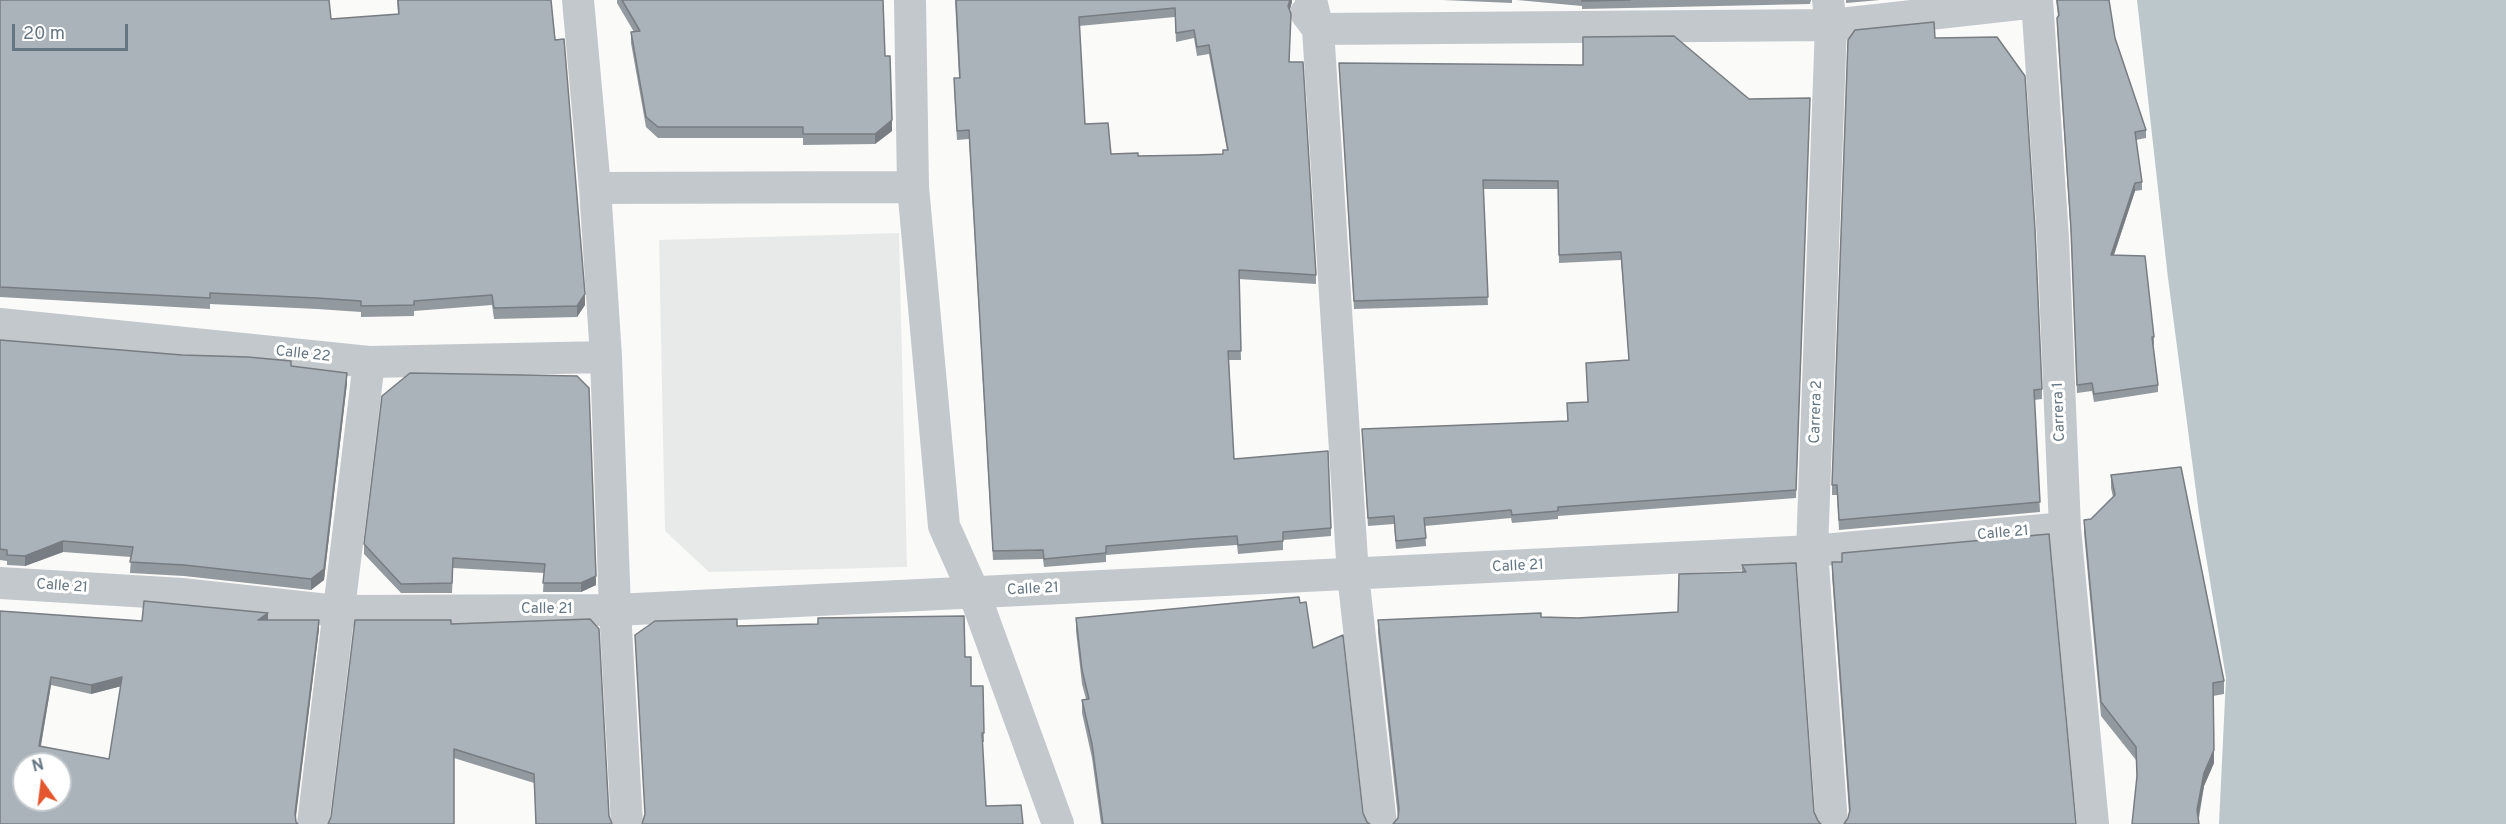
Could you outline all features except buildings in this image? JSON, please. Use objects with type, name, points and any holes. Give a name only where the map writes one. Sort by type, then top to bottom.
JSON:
[{"type":"street","points":[[578,0],[595,188],[606,357],[615,610],[627,824]]},
{"type":"street","points":[[910,0],[913,187],[944,526],[974,593],[1058,824]]},
{"type":"street","points":[[1297,0],[1315,15],[1830,13],[2037,1]]},
{"type":"street","name":"Carrera 1","points":[[2037,1],[2053,238],[2065,528],[2092,824]]},
{"type":"street","name":"Carrera 2","points":[[1830,13],[1812,551],[1832,824]]},
{"type":"street","points":[[1315,15],[1353,575],[1381,824]]},
{"type":"street","points":[[595,188],[913,187]]},
{"type":"street","name":"Calle 22","points":[[0,324],[369,362],[606,357]]},
{"type":"street","points":[[313,824],[337,611],[369,362]]},
{"type":"street","name":"Calle 21","points":[[0,583],[182,594],[337,611],[615,610],[1812,551],[2065,528]]},
{"type":"shaded area","points":[[2137,0],[2506,0],[2506,824],[2219,824],[2226,678],[2199,514],[2168,278]]},
{"type":"shaded area","points":[[899,233],[907,567],[709,572],[665,531],[659,240]]}]
